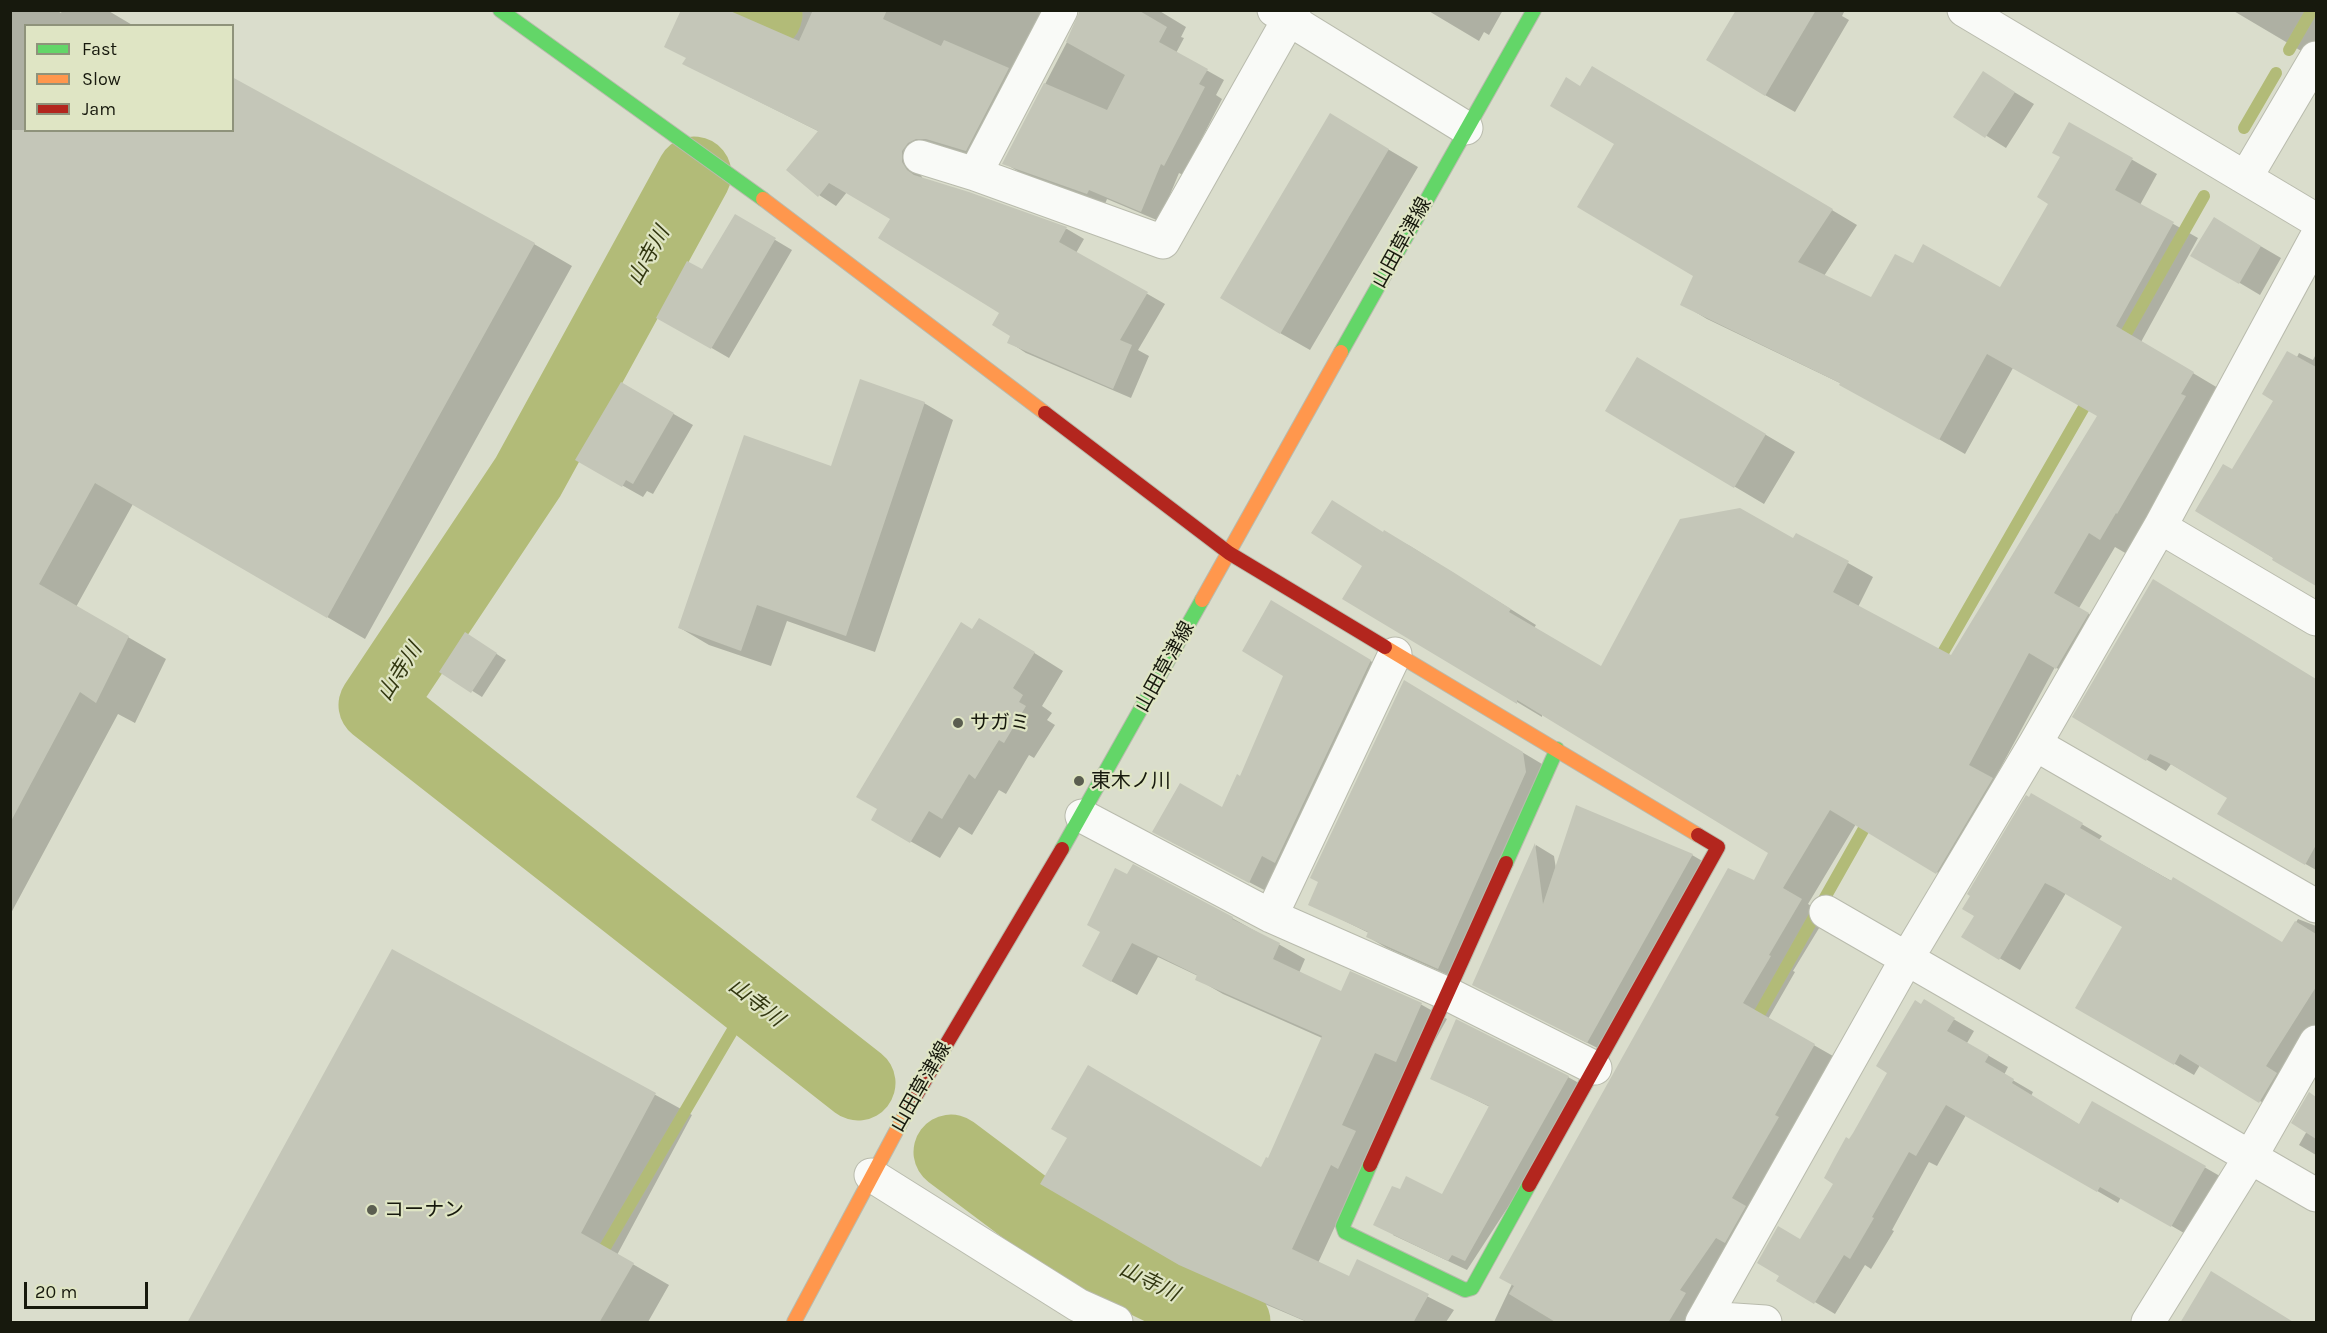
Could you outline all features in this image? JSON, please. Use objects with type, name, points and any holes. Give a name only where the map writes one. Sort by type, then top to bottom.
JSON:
[{"type":"street","points":[[500,10],[717,165],[1229,552],[1395,654],[1557,749],[1718,848],[1472,1288],[1465,1290],[1345,1232],[1343,1226],[1557,749]]},
{"type":"street","points":[[975,174],[1061,10]]},
{"type":"street","name":"山田草津線","points":[[794,1323],[911,1103],[1082,816],[1534,10]]},
{"type":"street","points":[[1964,10],[2316,220]]},
{"type":"street","points":[[920,157],[975,174],[1163,242],[1286,13],[1466,128]]},
{"type":"street","points":[[2246,177],[2316,58]]},
{"type":"street","points":[[1766,1323],[1703,1320],[1906,960],[2035,744],[2160,527],[2316,238]]},
{"type":"street","points":[[2160,527],[2316,619]]},
{"type":"street","points":[[1271,916],[1395,654]]},
{"type":"street","points":[[2035,744],[2316,906]]},
{"type":"street","points":[[1082,816],[1271,916],[1448,994],[1595,1068]]},
{"type":"street","points":[[1826,912],[2316,1195]]},
{"type":"street","points":[[2148,1323],[2251,1156],[2316,1042]]},
{"type":"street","points":[[871,1175],[1078,1305],[1116,1323]]},
{"type":"building","points":[[681,10],[728,10],[799,41],[813,10],[887,10],[883,19],[941,46],[944,40],[1009,68],[966,151],[926,139],[916,139],[908,143],[902,151],[902,162],[914,175],[1067,227],[1059,242],[1148,292],[1120,340],[1132,345],[1113,389],[1007,343],[1010,336],[992,325],[999,313],[878,238],[890,219],[829,183],[818,197],[786,170],[818,131],[682,64],[686,58],[664,47]]},
{"type":"building","points":[[1080,10],[1138,10],[1167,27],[1159,42],[1208,69],[1199,84],[1205,87],[1164,166],[1161,164],[1141,212],[1089,190],[1087,194],[1002,164],[1044,83],[1107,110],[1125,75],[1066,42]]},
{"type":"building","points":[[1736,10],[1816,10],[1765,96],[1706,60]]},
{"type":"building","points":[[1592,66],[1833,209],[1798,262],[1871,297],[1895,254],[1913,263],[1923,244],[2000,287],[2048,204],[2037,197],[2060,157],[2052,153],[2069,122],[2133,158],[2115,190],[2174,222],[2116,326],[2194,372],[2181,394],[2186,396],[2117,514],[2100,540],[2089,533],[2054,593],[2089,613],[2056,669],[2029,653],[1969,765],[1993,778],[1936,874],[1830,810],[1783,888],[1802,899],[1743,1003],[1815,1044],[1775,1115],[1779,1117],[1732,1198],[1746,1206],[1725,1243],[1716,1238],[1680,1290],[1686,1293],[1668,1323],[1557,1323],[1509,1294],[1514,1286],[1499,1278],[1728,868],[1754,880],[1768,853],[1517,700],[1517,704],[1342,599],[1362,566],[1311,533],[1332,500],[1453,572],[1511,609],[1509,612],[1601,666],[1680,519],[1740,508],[1793,538],[1796,533],[1849,561],[1833,592],[1951,655],[2097,416],[1987,354],[1939,440],[1839,385],[1840,383],[1680,305],[1693,276],[1577,207],[1614,144],[1550,106],[1566,77],[1580,86]]},
{"type":"building","points":[[1983,71],[2015,92],[1985,138],[1953,117]]},
{"type":"building","points":[[234,78],[535,243],[327,618],[95,483],[39,584],[129,636],[96,703],[80,692],[10,823],[10,130],[24,130],[24,132],[234,132]]},
{"type":"building","points":[[1330,113],[1389,149],[1280,334],[1220,298]]},
{"type":"building","points":[[735,214],[776,238],[711,349],[656,318],[687,261],[702,269]]},
{"type":"building","points":[[2214,217],[2261,246],[2239,284],[2190,256]]},
{"type":"building","points":[[2287,351],[2316,367],[2316,586],[2195,511],[2223,464],[2232,469],[2273,401],[2262,394]]},
{"type":"building","points":[[1637,357],[1766,434],[1734,488],[1605,411]]},
{"type":"building","points":[[860,379],[925,402],[846,636],[757,605],[741,651],[678,628],[744,435],[831,466]]},
{"type":"building","points":[[621,382],[674,413],[633,484],[626,480],[622,487],[575,460]]},
{"type":"building","points":[[2153,579],[2316,679],[2316,845],[2305,865],[2217,814],[2227,798],[2150,754],[2146,761],[2072,717]]},
{"type":"building","points":[[1271,600],[1371,660],[1275,863],[1262,856],[1249,883],[1152,832],[1180,783],[1222,807],[1237,774],[1240,776],[1283,676],[1242,651]]},
{"type":"building","name":"サガミ","points":[[979,618],[1035,652],[1013,688],[1023,695],[1019,702],[1026,706],[1004,743],[999,740],[975,779],[969,774],[942,819],[929,811],[910,843],[871,820],[877,809],[856,797],[961,622],[972,629]]},
{"type":"building","points":[[465,632],[497,653],[471,693],[439,672]]},
{"type":"building","points":[[1404,680],[1523,752],[1526,772],[1438,969],[1366,937],[1368,932],[1308,905],[1318,882],[1310,878]]},
{"type":"building","points":[[2031,793],[2083,823],[2080,828],[2171,881],[2173,877],[2282,942],[2295,921],[2316,934],[2316,987],[2266,1066],[2277,1073],[2259,1103],[2180,1054],[2174,1065],[2075,1008],[2122,927],[2055,888],[2045,883],[1999,960],[1961,937],[1974,916],[1962,909],[1970,896],[1967,894],[2026,795],[2029,797]]},
{"type":"building","points":[[1576,805],[1693,854],[1587,1043],[1472,985],[1535,843],[1543,904]]},
{"type":"building","points":[[1133,864],[1280,943],[1273,959],[1341,991],[1350,971],[1422,1003],[1396,1062],[1375,1053],[1342,1125],[1356,1131],[1338,1169],[1331,1165],[1292,1249],[1349,1276],[1357,1259],[1429,1294],[1413,1323],[1310,1323],[1179,1265],[1040,1184],[1067,1138],[1051,1129],[1088,1065],[1261,1167],[1266,1157],[1268,1158],[1322,1036],[1195,980],[1197,975],[1132,943],[1111,982],[1082,966],[1100,932],[1087,925],[1115,868],[1127,874]]},
{"type":"building","points":[[392,949],[656,1093],[581,1233],[634,1263],[599,1323],[187,1323]]},
{"type":"building","points":[[1924,999],[1955,1018],[1947,1031],[1989,1055],[1985,1062],[2014,1079],[2012,1083],[2079,1124],[2092,1101],[2206,1166],[2171,1227],[2100,1187],[2097,1192],[1946,1105],[1916,1156],[1909,1152],[1850,1259],[1844,1255],[1814,1304],[1776,1281],[1779,1276],[1757,1263],[1778,1226],[1800,1239],[1833,1184],[1824,1178],[1835,1157],[1846,1137],[1849,1139],[1853,1133],[1887,1073],[1876,1066],[1915,1000],[1921,1004]]},
{"type":"building","points":[[1456,1019],[1569,1076],[1465,1261],[1452,1255],[1448,1261],[1373,1225],[1392,1186],[1400,1189],[1406,1176],[1442,1194],[1489,1106],[1430,1079]]},
{"type":"building","points":[[2309,1092],[2316,1097],[2316,1139],[2291,1123]]},
{"type":"building","points":[[2211,1271],[2295,1323],[2180,1323]]},
{"type":"waterway","name":"山寺川","points":[[762,10],[765,14]]},
{"type":"waterway","points":[[2289,50],[2312,10]]},
{"type":"waterway","points":[[2244,128],[2276,73]]},
{"type":"waterway","name":"山寺川","points":[[694,174],[528,477],[376,705],[858,1083]]},
{"type":"waterway","points":[[2119,346],[2204,196]]},
{"type":"waterway","points":[[1937,663],[2091,395]]},
{"type":"waterway","points":[[1753,1025],[1870,818]]},
{"type":"waterway","points":[[597,1261],[751,999]]},
{"type":"waterway","name":"山寺川","points":[[951,1152],[1079,1248],[1233,1322]]},
{"type":"traffic: fast","points":[[500,10],[763,199]]},
{"type":"traffic: fast","points":[[1341,352],[1534,10]]},
{"type":"traffic: fast","points":[[1062,849],[1202,600]]},
{"type":"traffic: fast","points":[[1506,863],[1557,749]]},
{"type":"traffic: fast","points":[[1370,1165],[1343,1226],[1345,1232],[1465,1290],[1472,1288],[1529,1185]]},
{"type":"traffic: slow","points":[[763,199],[1045,413]]},
{"type":"traffic: slow","points":[[1202,600],[1341,352]]},
{"type":"traffic: slow","points":[[1385,647],[1698,835]]},
{"type":"traffic: slow","points":[[794,1322],[908,1109]]},
{"type":"traffic: jam","points":[[1045,413],[1229,553],[1385,647]]},
{"type":"traffic: jam","points":[[1529,1185],[1718,847],[1698,835]]},
{"type":"traffic: jam","points":[[908,1109],[1062,849]]},
{"type":"traffic: jam","points":[[1370,1165],[1506,863]]},
{"type":"place","name":"サガミ","points":[[958,723]]},
{"type":"place","name":"東木ノ川","points":[[1079,781]]},
{"type":"place","name":"コーナン","points":[[372,1210]]}]
